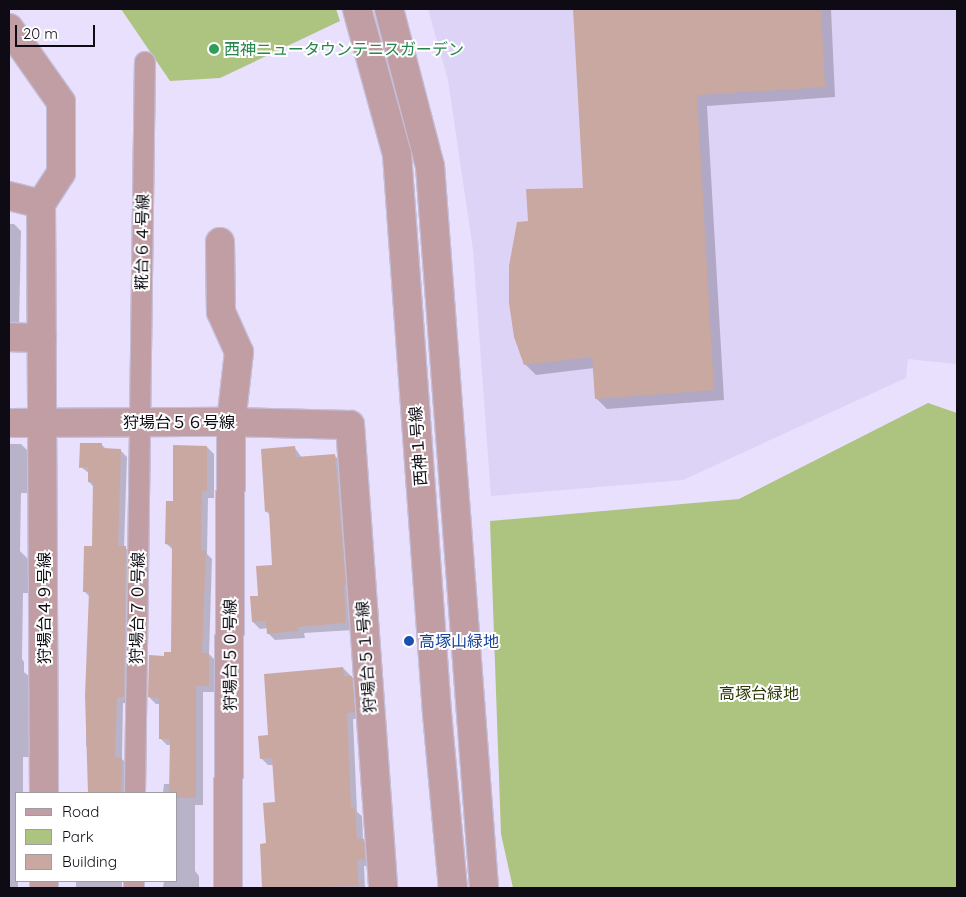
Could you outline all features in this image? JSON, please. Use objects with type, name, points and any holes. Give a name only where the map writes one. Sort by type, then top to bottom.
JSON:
[{"type":"street","name":"西神１号線","points":[[357,9],[397,154],[438,713],[453,888]]},
{"type":"street","name":"西神１号線","points":[[389,9],[430,166],[484,888]]},
{"type":"street","points":[[9,28],[61,102],[61,173],[41,204],[9,196]]},
{"type":"street","name":"糀台６４号線","points":[[140,422],[145,62]]},
{"type":"street","name":"狩場台４９号線","points":[[41,204],[44,422],[44,792]]},
{"type":"street","name":"狩場台５０号線","points":[[220,242],[221,312],[239,352],[231,422],[228,888]]},
{"type":"street","points":[[9,337],[42,338]]},
{"type":"street","name":"狩場台５６号線","points":[[9,422],[231,422],[350,425]]},
{"type":"street","name":"狩場台７０号線","points":[[135,792],[140,422]]},
{"type":"street","name":"狩場台５１号線","points":[[350,425],[383,888]]},
{"type":"shaded area","points":[[428,9],[957,9],[957,364],[908,359],[906,378],[683,480],[491,496],[473,250],[448,80]]},
{"type":"green space","name":"西神ニュータウンテニスガーデン","points":[[121,9],[336,9],[340,21],[220,78],[170,81]]},
{"type":"green space","name":"高塚台緑地","points":[[928,403],[957,413],[957,888],[513,888],[501,834],[490,521],[739,499]]},
{"type":"building","points":[[573,9],[821,9],[825,87],[697,95],[714,390],[595,399],[592,357],[524,365],[514,337],[509,303],[509,266],[517,222],[528,221],[526,189],[583,188]]},
{"type":"building","points":[[80,443],[102,443],[102,448],[121,449],[118,546],[126,546],[124,697],[117,697],[115,757],[122,757],[121,792],[88,792],[85,696],[89,592],[83,592],[84,546],[92,546],[93,482],[88,482],[88,467],[79,468]]},
{"type":"building","points":[[173,445],[207,446],[207,491],[202,491],[201,550],[206,551],[202,653],[209,653],[209,686],[196,686],[196,798],[178,798],[178,792],[169,792],[170,739],[159,739],[159,698],[148,697],[149,655],[164,656],[164,652],[171,652],[172,545],[165,544],[166,501],[173,501]]},
{"type":"building","points":[[295,446],[296,457],[335,454],[346,585],[344,585],[346,623],[298,627],[298,631],[267,634],[266,621],[252,622],[250,596],[258,596],[256,566],[272,565],[269,511],[265,512],[261,449]]},
{"type":"building","points":[[343,667],[344,676],[352,676],[355,712],[347,713],[351,808],[355,808],[357,839],[364,839],[365,859],[357,860],[359,886],[262,888],[260,844],[266,843],[263,803],[275,802],[272,758],[260,759],[258,736],[268,735],[264,674]]},
{"type":"place","name":"西神ニュータウンテニスガーデン","points":[[214,49]]},
{"type":"place","name":"高塚山緑地","points":[[409,641]]}]
